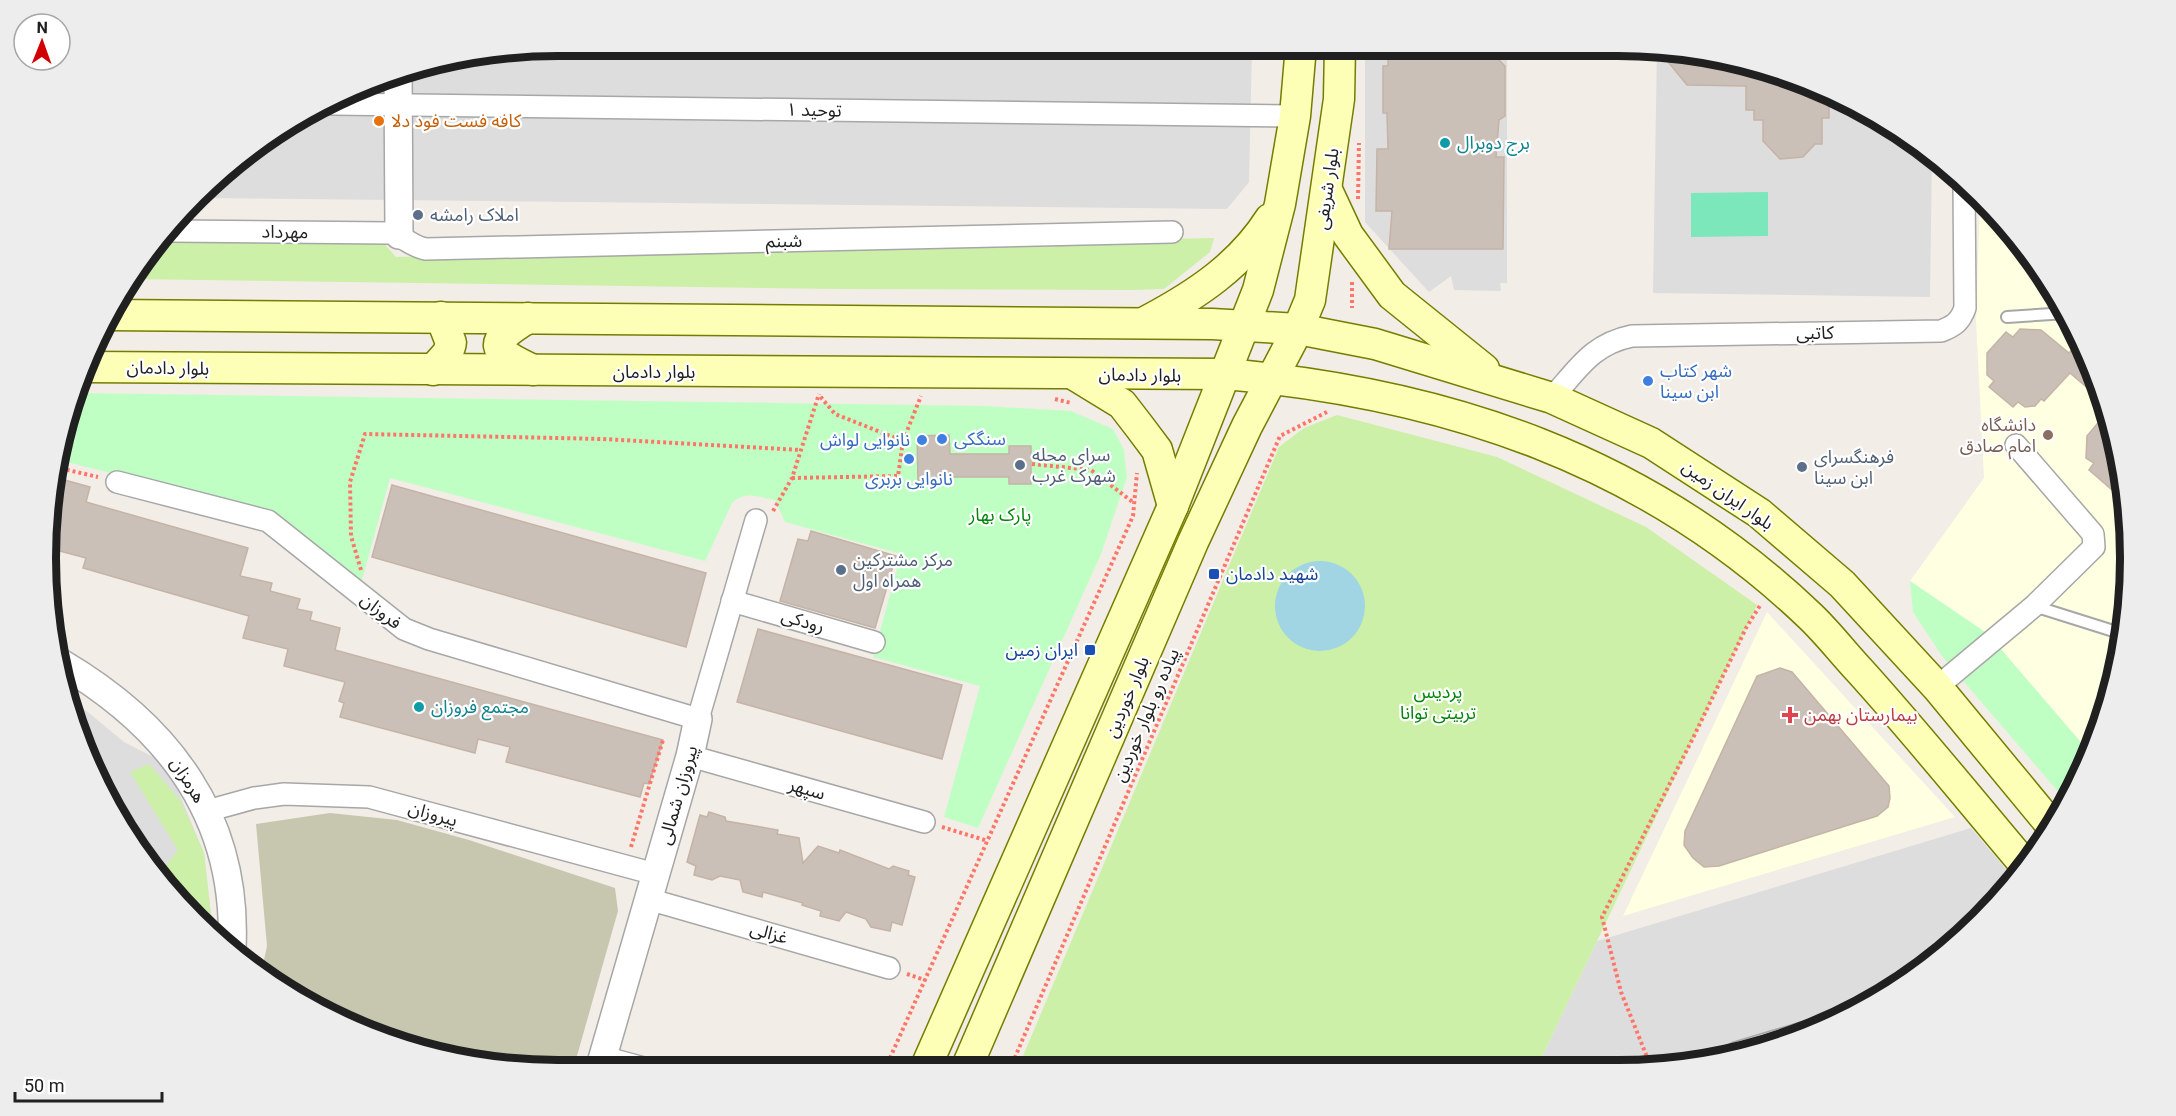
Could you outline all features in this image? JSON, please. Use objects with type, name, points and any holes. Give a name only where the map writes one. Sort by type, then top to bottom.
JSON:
[{"type":"main road","points":[[119,315],[1143,323],[1245,326],[1258,290],[1280,204],[1295,116],[1300,56]]},
{"type":"main road","name":"بلوار شریفی","points":[[1298,329],[1310,300],[1327,190],[1339,99],[1340,56]]},
{"type":"main road","points":[[1327,190],[1348,235],[1392,295],[1501,381]]},
{"type":"main road","points":[[1143,323],[1190,298],[1232,265],[1257,240],[1280,204]]},
{"type":"main road","points":[[433,370],[448,353],[452,343],[441,317]]},
{"type":"main road","points":[[528,318],[500,336],[498,343],[500,352],[509,359],[535,371]]},
{"type":"main road","name":"بلوار ایران زمین","points":[[1245,326],[1298,329],[1375,344],[1552,398],[1651,443],[1759,513],[1842,584],[1936,687],[2047,820]]},
{"type":"main road","name":"بلوار خوردین","points":[[929,1060],[1173,506],[1245,326]]},
{"type":"main road","name":"بلوار خوردین","points":[[970,1060],[1193,542],[1247,426],[1298,329]]},
{"type":"main road","name":"بلوار دادمان","points":[[94,367],[1225,374],[1273,378]]},
{"type":"main road","points":[[1073,374],[1122,404],[1145,434],[1157,450],[1173,506]]},
{"type":"main road","points":[[1273,378],[1428,406],[1527,437],[1629,483],[1731,549],[1810,616],[1888,702],[2020,859]]},
{"type":"street","points":[[398,81],[399,235]]},
{"type":"street","name":"توحید ۱","points":[[343,104],[1295,116]]},
{"type":"street","name":"کاتبی","points":[[1552,398],[1598,347],[1612,340],[1632,336],[1941,331],[1953,327],[1961,319],[1965,308],[1964,194]]},
{"type":"street","name":"مهرداد","points":[[177,231],[390,233],[399,235]]},
{"type":"street","name":"شبنم","points":[[399,235],[415,247],[426,249],[1172,232]]},
{"type":"street","points":[[1936,687],[2034,606],[2094,547],[2093,534],[2016,445]]},
{"type":"street","name":"فروزان","points":[[117,482],[267,520],[405,629],[429,639],[698,719]]},
{"type":"street","name":"پیروزان شمالی","points":[[602,1060],[756,520]]},
{"type":"street","name":"رودکی","points":[[732,601],[874,642]]},
{"type":"street","name":"هرمزان","points":[[68,668],[136,715],[160,739],[185,771],[207,811],[228,886],[232,940]]},
{"type":"street","name":"سپهر","points":[[690,756],[924,822]]},
{"type":"street","name":"پیروزان","points":[[207,811],[254,798],[284,795],[369,797],[652,886]]},
{"type":"street","name":"غزالی","points":[[652,886],[889,968]]},
{"type":"lane","points":[[2007,317],[2057,314]]},
{"type":"lane","points":[[2034,606],[2115,631]]},
{"type":"path","points":[[756,520],[772,512],[792,478],[819,394],[835,414],[903,441]]},
{"type":"path","points":[[792,478],[898,476],[903,441],[921,396]]},
{"type":"path","name":"پیاده رو بلوار خوردین","points":[[1013,1060],[1280,436],[1331,409]]},
{"type":"path","points":[[361,595],[361,567],[351,536],[350,482],[365,434],[603,439],[801,450]]},
{"type":"path","points":[[1032,464],[1091,470],[1134,503]]},
{"type":"path","points":[[64,469],[117,482]]},
{"type":"path","points":[[1648,1059],[1621,992],[1602,916],[1694,738],[1746,628],[1773,585]]},
{"type":"path","name":"پیروزان شمالی","points":[[631,847],[663,740]]},
{"type":"path","points":[[924,822],[988,841]]},
{"type":"shaded area","points":[[558,56],[1252,56],[1249,182],[1227,209],[208,198],[252,159],[279,140],[336,107],[396,82],[460,65],[492,60]]},
{"type":"shaded area","name":"برج دوبرال","points":[[1365,56],[1507,56],[1507,283],[1500,283],[1501,291],[1454,290],[1451,276],[1429,292],[1365,222]]},
{"type":"shaded area","points":[[1657,58],[1716,65],[1780,82],[1840,107],[1897,140],[1932,166],[1930,297],[1653,293]]},
{"type":"shaded area","name":"دانشگاه امام صادق","points":[[1980,210],[2017,252],[2036,279],[2069,336],[2094,396],[2111,460],[2119,525],[2119,591],[2116,624],[2103,688],[2084,746],[1988,634],[1910,581],[1984,478],[1976,321]]},
{"type":"shaded area","name":"بیمارستان بهمن","points":[[1767,612],[1955,817],[1623,916]]},
{"type":"shaded area","points":[[77,703],[124,742],[167,764],[204,853],[212,921],[180,889],[140,837],[107,780]]},
{"type":"shaded area","points":[[330,813],[397,820],[469,840],[615,888],[618,911],[576,1060],[492,1056],[460,1051],[396,1034],[336,1009],[263,965],[267,946],[256,824]]},
{"type":"shaded area","points":[[1971,828],[2009,873],[1949,936],[1897,976],[1840,1009],[1780,1034],[1716,1051],[1684,1056],[1618,1060],[1540,1060],[1597,941]]},
{"type":"green space","points":[[1768,192],[1768,236],[1691,237],[1691,193]]},
{"type":"green space","points":[[1214,238],[1210,252],[1164,289],[839,289],[140,279],[170,239],[380,239],[396,257]]},
{"type":"green space","name":"پارک بهار","points":[[83,393],[985,406],[1071,411],[1113,429],[1124,450],[1127,477],[1101,554],[978,828],[944,817],[980,686],[873,657],[901,554],[785,522],[775,500],[757,496],[742,497],[732,503],[705,561],[390,478],[361,584],[278,515],[65,461]]},
{"type":"green space","name":"پردیس تربیتی توانا","points":[[1337,415],[1497,457],[1646,527],[1757,605],[1540,1060],[1021,1060],[1279,447],[1304,428]]},
{"type":"green space","points":[[1910,581],[1988,634],[2084,746],[2061,795],[1942,656],[1913,612]]},
{"type":"green space","points":[[149,764],[180,800],[204,853],[212,921],[163,869],[178,850],[130,772]]},
{"type":"water","points":[[1311,561],[1329,561],[1345,568],[1358,581],[1365,597],[1365,615],[1358,631],[1345,644],[1329,651],[1311,651],[1295,644],[1282,631],[1275,615],[1275,597],[1282,581],[1295,568]]},
{"type":"building","name":"برج دوبرال","points":[[1388,56],[1499,56],[1499,60],[1505,66],[1505,116],[1499,120],[1496,157],[1504,157],[1503,249],[1389,249],[1392,211],[1376,211],[1377,149],[1388,149],[1387,113],[1383,113],[1383,66],[1388,66]]},
{"type":"building","points":[[1665,58],[1716,65],[1748,73],[1780,82],[1837,106],[1829,106],[1829,118],[1822,118],[1822,144],[1815,144],[1803,157],[1780,159],[1763,141],[1763,120],[1754,120],[1754,110],[1746,110],[1746,86],[1687,85]]},
{"type":"building","points":[[2020,329],[2041,330],[2069,353],[2074,347],[2093,392],[2070,373],[2044,401],[2041,399],[2035,406],[2025,407],[2018,402],[2013,407],[1989,387],[1994,381],[1987,375],[1987,353],[2006,332],[2013,337]]},
{"type":"building","points":[[2101,420],[2111,460],[2115,486],[2112,490],[2089,470],[2094,463],[2086,458],[2087,436]]},
{"type":"building","points":[[949,435],[950,454],[1009,454],[1009,446],[1031,446],[1031,484],[1009,484],[1009,477],[951,477],[951,481],[918,482],[917,436]]},
{"type":"building","points":[[62,479],[90,487],[86,502],[248,548],[240,576],[272,583],[270,591],[300,599],[297,609],[312,612],[310,620],[340,628],[335,650],[663,740],[649,784],[644,783],[640,797],[506,762],[510,747],[478,739],[475,753],[340,717],[344,703],[339,701],[345,682],[284,666],[288,649],[243,638],[249,616],[83,568],[86,558],[56,550]]},
{"type":"building","points":[[392,485],[706,573],[686,647],[372,557]]},
{"type":"building","name":"مرکز مشترکین همراه اول","points":[[811,531],[896,556],[875,628],[780,601],[798,539],[808,541]]},
{"type":"building","points":[[758,629],[962,685],[942,759],[737,702]]},
{"type":"building","points":[[1780,668],[1792,672],[1889,786],[1888,807],[1877,816],[1719,866],[1704,867],[1693,858],[1684,845],[1685,831],[1757,676]]},
{"type":"building","points":[[709,812],[725,817],[726,821],[778,830],[777,834],[799,838],[803,863],[818,846],[839,853],[840,850],[889,869],[893,866],[909,871],[908,875],[915,877],[902,925],[892,922],[890,931],[871,927],[866,919],[846,912],[839,921],[820,916],[821,911],[802,905],[803,903],[763,892],[762,897],[743,892],[740,880],[720,876],[712,880],[694,875],[696,866],[687,862],[700,815],[707,817]]},
{"type":"place","name":"کافه فست فود دلا","points":[[379,121]]},
{"type":"place","name":"برج دوبرال","points":[[1445,143]]},
{"type":"place","name":"املاک رامشه","points":[[418,215]]},
{"type":"place","name":"شهر کتاب ابن سینا","points":[[1648,381]]},
{"type":"place","name":"دانشگاه امام صادق","points":[[2048,435]]},
{"type":"place","name":"سنگکی","points":[[942,439]]},
{"type":"place","name":"نانوایی لواش","points":[[922,440]]},
{"type":"place","name":"نانوایی بربری","points":[[909,459]]},
{"type":"place","name":"سرای محله شهرک غرب","points":[[1020,465]]},
{"type":"place","name":"فرهنگسرای ابن سینا","points":[[1802,467]]},
{"type":"place","name":"مرکز مشترکین همراه اول","points":[[841,570]]},
{"type":"place","name":"شهید دادمان","points":[[1214,574]]},
{"type":"place","name":"ایران زمین","points":[[1090,650]]},
{"type":"place","name":"مجتمع فروزان","points":[[419,707]]},
{"type":"place","name":"بیمارستان بهمن","points":[[1790,715]]}]
